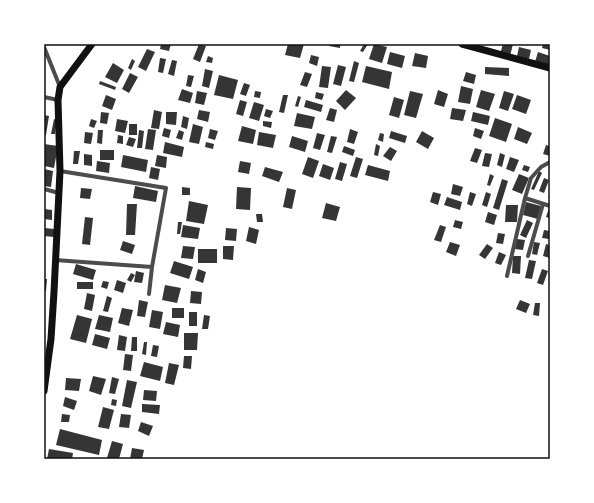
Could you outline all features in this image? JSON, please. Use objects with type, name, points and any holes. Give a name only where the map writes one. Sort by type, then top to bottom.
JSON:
[{"type":"main road","points":[[44,391],[51,339],[59,193],[60,171],[58,100],[60,87],[92,44]]},
{"type":"main road","points":[[462,44],[550,68]]},
{"type":"street","points":[[44,47],[60,87]]},
{"type":"street","points":[[44,97],[58,100]]},
{"type":"street","points":[[506,276],[531,178],[541,167],[550,162]]},
{"type":"street","points":[[60,171],[165,187],[166,190],[152,267],[149,294]]},
{"type":"street","points":[[44,189],[59,193]]},
{"type":"street","points":[[525,198],[550,206]]},
{"type":"street","points":[[528,256],[543,204]]},
{"type":"street","points":[[55,260],[152,267]]},
{"type":"building","points":[[161,44],[171,44],[169,51],[160,49]]},
{"type":"building","points":[[199,44],[206,46],[200,62],[193,59]]},
{"type":"building","points":[[288,44],[304,44],[300,58],[285,55]]},
{"type":"building","points":[[329,44],[340,44],[340,48],[329,46]]},
{"type":"building","points":[[364,44],[368,44],[363,52],[360,51]]},
{"type":"building","points":[[374,44],[387,47],[382,63],[369,59]]},
{"type":"building","points":[[503,44],[513,44],[510,56],[500,54]]},
{"type":"building","points":[[543,44],[550,44],[550,50],[542,48]]},
{"type":"building","points":[[519,47],[531,50],[529,59],[517,56]]},
{"type":"building","points":[[147,49],[155,52],[146,71],[138,67]]},
{"type":"building","points":[[390,52],[405,56],[402,68],[387,64]]},
{"type":"building","points":[[538,52],[550,56],[549,67],[535,62]]},
{"type":"building","points":[[415,53],[428,56],[426,68],[412,66]]},
{"type":"building","points":[[311,55],[319,57],[317,66],[309,63]]},
{"type":"building","points":[[208,56],[213,58],[212,63],[206,62]]},
{"type":"building","points":[[160,58],[166,59],[163,73],[158,72]]},
{"type":"building","points":[[132,59],[135,61],[131,70],[128,68]]},
{"type":"building","points":[[172,60],[177,61],[174,76],[168,74]]},
{"type":"building","points":[[354,61],[359,63],[354,82],[349,81]]},
{"type":"building","points":[[113,63],[124,70],[117,83],[105,77]]},
{"type":"building","points":[[338,65],[346,67],[341,86],[333,84]]},
{"type":"building","points":[[322,66],[331,67],[328,88],[319,87]]},
{"type":"building","points":[[366,66],[392,72],[389,89],[362,82]]},
{"type":"building","points":[[485,67],[509,68],[509,76],[485,74]]},
{"type":"building","points":[[205,69],[213,71],[209,88],[202,86]]},
{"type":"building","points":[[305,72],[312,74],[307,87],[300,85]]},
{"type":"building","points":[[466,72],[476,75],[474,84],[463,81]]},
{"type":"building","points":[[130,73],[138,77],[129,93],[122,89]]},
{"type":"building","points":[[188,75],[194,76],[191,87],[186,86]]},
{"type":"building","points":[[219,75],[238,80],[233,99],[214,95]]},
{"type":"building","points":[[100,81],[116,87],[115,90],[99,84]]},
{"type":"building","points":[[244,83],[250,85],[246,96],[240,94]]},
{"type":"building","points":[[461,86],[473,89],[470,104],[458,102]]},
{"type":"building","points":[[182,89],[193,93],[190,103],[178,100]]},
{"type":"building","points":[[346,90],[356,98],[345,110],[336,101]]},
{"type":"building","points":[[438,90],[448,94],[444,107],[434,104]]},
{"type":"building","points":[[481,90],[495,94],[489,111],[476,107]]},
{"type":"building","points":[[197,91],[207,93],[204,105],[195,103]]},
{"type":"building","points":[[255,91],[261,92],[260,98],[254,97]]},
{"type":"building","points":[[410,91],[423,94],[416,118],[404,115]]},
{"type":"building","points":[[504,91],[514,94],[508,111],[499,108]]},
{"type":"building","points":[[316,92],[324,94],[322,100],[315,98]]},
{"type":"building","points":[[106,95],[116,99],[112,110],[102,106]]},
{"type":"building","points":[[283,95],[288,95],[284,113],[279,112]]},
{"type":"building","points":[[517,95],[531,100],[526,114],[512,109]]},
{"type":"building","points":[[298,96],[301,97],[298,107],[295,106]]},
{"type":"building","points":[[394,97],[404,100],[399,118],[389,115]]},
{"type":"building","points":[[240,100],[247,102],[243,116],[236,114]]},
{"type":"building","points":[[306,100],[323,105],[321,112],[304,107]]},
{"type":"building","points":[[254,102],[264,105],[259,121],[249,118]]},
{"type":"building","points":[[330,108],[337,110],[334,122],[326,120]]},
{"type":"building","points":[[452,108],[466,110],[463,121],[450,119]]},
{"type":"building","points":[[266,109],[273,111],[270,118],[264,116]]},
{"type":"building","points":[[154,110],[162,112],[159,129],[151,128]]},
{"type":"building","points":[[199,110],[210,112],[208,122],[197,119]]},
{"type":"building","points":[[101,112],[109,113],[107,124],[100,123]]},
{"type":"building","points":[[166,112],[177,112],[176,125],[166,124]]},
{"type":"building","points":[[473,112],[490,116],[488,125],[471,121]]},
{"type":"building","points":[[297,113],[315,117],[312,129],[294,126]]},
{"type":"building","points":[[44,115],[49,116],[46,135],[44,135]]},
{"type":"building","points":[[183,116],[189,118],[187,129],[181,127]]},
{"type":"building","points":[[495,118],[512,124],[506,142],[489,136]]},
{"type":"building","points":[[54,119],[57,120],[55,134],[51,134]]},
{"type":"building","points":[[91,119],[97,121],[94,128],[89,126]]},
{"type":"building","points":[[117,119],[128,121],[125,133],[115,131]]},
{"type":"building","points":[[263,121],[272,122],[271,128],[263,126]]},
{"type":"building","points":[[129,124],[137,124],[137,135],[129,135]]},
{"type":"building","points":[[193,124],[203,127],[199,144],[189,142]]},
{"type":"building","points":[[242,126],[256,130],[253,144],[238,141]]},
{"type":"building","points":[[518,127],[532,133],[527,144],[514,139]]},
{"type":"building","points":[[164,128],[171,130],[169,138],[162,136]]},
{"type":"building","points":[[475,128],[484,131],[481,139],[473,136]]},
{"type":"building","points":[[148,129],[156,130],[153,150],[145,149]]},
{"type":"building","points":[[210,129],[218,131],[215,140],[208,138]]},
{"type":"building","points":[[350,129],[358,132],[354,144],[347,142]]},
{"type":"building","points":[[98,130],[103,130],[102,144],[97,143]]},
{"type":"building","points":[[139,130],[144,131],[142,148],[137,148]]},
{"type":"building","points":[[179,130],[184,132],[182,140],[176,138]]},
{"type":"building","points":[[391,131],[407,136],[405,143],[389,138]]},
{"type":"building","points":[[422,131],[434,138],[428,149],[416,142]]},
{"type":"building","points":[[85,132],[93,133],[91,144],[84,143]]},
{"type":"building","points":[[259,132],[276,135],[273,148],[257,145]]},
{"type":"building","points":[[317,133],[325,135],[320,150],[313,148]]},
{"type":"building","points":[[380,133],[384,134],[383,142],[378,140]]},
{"type":"building","points":[[118,135],[123,136],[123,144],[117,143]]},
{"type":"building","points":[[292,136],[308,141],[305,152],[289,147]]},
{"type":"building","points":[[331,136],[337,137],[332,153],[327,152]]},
{"type":"building","points":[[129,137],[136,139],[133,147],[126,145]]},
{"type":"building","points":[[165,142],[184,147],[182,157],[163,153]]},
{"type":"building","points":[[206,142],[214,144],[213,149],[205,147]]},
{"type":"building","points":[[44,144],[58,146],[54,168],[44,166]]},
{"type":"building","points":[[376,144],[380,146],[378,156],[374,155]]},
{"type":"building","points":[[546,145],[550,146],[550,156],[543,154]]},
{"type":"building","points":[[344,146],[355,150],[353,156],[342,152]]},
{"type":"building","points":[[390,147],[397,151],[391,161],[383,156]]},
{"type":"building","points":[[475,148],[482,150],[477,163],[470,161]]},
{"type":"building","points":[[100,150],[114,150],[114,160],[100,160]]},
{"type":"building","points":[[74,151],[80,151],[78,164],[73,164]]},
{"type":"building","points":[[485,153],[492,154],[489,167],[482,166]]},
{"type":"building","points":[[500,153],[505,155],[502,167],[497,165]]},
{"type":"building","points":[[84,154],[92,155],[92,166],[84,165]]},
{"type":"building","points":[[123,155],[148,160],[146,172],[121,167]]},
{"type":"building","points":[[157,155],[167,157],[166,168],[155,166]]},
{"type":"building","points":[[308,157],[319,161],[313,178],[302,174]]},
{"type":"building","points":[[356,157],[363,159],[357,178],[350,176]]},
{"type":"building","points":[[510,157],[519,160],[514,172],[506,169]]},
{"type":"building","points":[[97,161],[110,163],[109,173],[96,171]]},
{"type":"building","points":[[240,161],[251,163],[249,174],[238,172]]},
{"type":"building","points":[[340,162],[347,164],[342,181],[335,179]]},
{"type":"building","points":[[323,164],[334,168],[330,180],[319,176]]},
{"type":"building","points":[[368,165],[390,171],[388,181],[365,175]]},
{"type":"building","points":[[524,165],[530,167],[528,172],[522,170]]},
{"type":"building","points":[[151,167],[160,169],[158,180],[149,178]]},
{"type":"building","points":[[265,167],[283,172],[279,182],[262,176]]},
{"type":"building","points":[[44,169],[53,171],[51,187],[44,186]]},
{"type":"building","points":[[539,171],[542,173],[534,190],[531,189]]},
{"type":"building","points":[[490,174],[494,176],[490,186],[487,185]]},
{"type":"building","points":[[519,174],[529,178],[522,194],[512,190]]},
{"type":"building","points":[[544,178],[549,180],[544,193],[539,191]]},
{"type":"building","points":[[502,179],[508,181],[499,210],[493,208]]},
{"type":"building","points":[[453,184],[463,187],[460,196],[451,194]]},
{"type":"building","points":[[135,186],[158,191],[156,202],[133,198]]},
{"type":"building","points":[[182,187],[190,188],[190,195],[182,195]]},
{"type":"building","points":[[237,187],[251,188],[250,210],[236,209]]},
{"type":"building","points":[[81,188],[92,189],[90,199],[80,198]]},
{"type":"building","points":[[287,188],[296,190],[292,209],[283,207]]},
{"type":"building","points":[[433,192],[441,194],[438,205],[430,202]]},
{"type":"building","points":[[470,192],[476,194],[472,206],[467,204]]},
{"type":"building","points":[[486,192],[491,194],[487,207],[482,205]]},
{"type":"building","points":[[447,197],[462,202],[460,210],[444,205]]},
{"type":"building","points":[[189,201],[208,205],[204,224],[186,221]]},
{"type":"building","points":[[526,202],[541,206],[538,219],[523,215]]},
{"type":"building","points":[[326,203],[340,207],[336,221],[322,218]]},
{"type":"building","points":[[127,204],[137,204],[135,235],[126,235]]},
{"type":"building","points":[[506,205],[518,205],[517,222],[505,222]]},
{"type":"building","points":[[550,208],[549,218],[546,217]]},
{"type":"building","points":[[44,209],[52,210],[52,220],[44,219]]},
{"type":"building","points":[[488,212],[497,215],[494,225],[485,222]]},
{"type":"building","points":[[256,214],[262,214],[263,222],[257,222]]},
{"type":"building","points":[[85,217],[93,218],[90,245],[82,244]]},
{"type":"building","points":[[455,220],[463,222],[461,229],[453,227]]},
{"type":"building","points":[[527,220],[533,223],[526,238],[520,235]]},
{"type":"building","points":[[178,222],[182,222],[180,234],[177,234]]},
{"type":"building","points":[[183,225],[200,228],[198,239],[181,237]]},
{"type":"building","points":[[440,225],[446,227],[441,242],[434,240]]},
{"type":"building","points":[[249,227],[259,230],[256,244],[246,241]]},
{"type":"building","points":[[44,228],[55,229],[54,237],[44,236]]},
{"type":"building","points":[[226,228],[237,229],[236,241],[225,240]]},
{"type":"building","points":[[544,230],[550,231],[549,239],[542,238]]},
{"type":"building","points":[[498,233],[505,234],[503,244],[496,243]]},
{"type":"building","points":[[517,239],[525,240],[523,250],[515,249]]},
{"type":"building","points":[[123,241],[135,245],[132,254],[120,250]]},
{"type":"building","points":[[450,242],[460,245],[456,256],[446,252]]},
{"type":"building","points":[[534,242],[540,243],[537,255],[532,254]]},
{"type":"building","points":[[487,244],[493,248],[485,259],[479,255]]},
{"type":"building","points":[[546,244],[550,245],[550,258],[543,256]]},
{"type":"building","points":[[183,246],[195,247],[193,259],[181,258]]},
{"type":"building","points":[[223,246],[234,246],[233,260],[223,259]]},
{"type":"building","points":[[198,249],[217,249],[217,263],[198,263]]},
{"type":"building","points":[[499,252],[506,255],[501,265],[495,263]]},
{"type":"building","points":[[513,256],[521,256],[520,274],[512,273]]},
{"type":"building","points":[[529,260],[536,261],[532,279],[525,278]]},
{"type":"building","points":[[174,261],[193,267],[189,279],[170,273]]},
{"type":"building","points":[[76,264],[96,270],[93,280],[73,274]]},
{"type":"building","points":[[198,269],[206,272],[203,283],[195,280]]},
{"type":"building","points":[[542,269],[548,271],[543,285],[537,283]]},
{"type":"building","points":[[136,271],[144,273],[142,283],[134,282]]},
{"type":"building","points":[[131,273],[135,275],[131,282],[127,280]]},
{"type":"building","points":[[44,279],[47,279],[46,291],[44,290]]},
{"type":"building","points":[[117,280],[126,283],[123,293],[114,290]]},
{"type":"building","points":[[103,281],[109,282],[107,289],[101,287]]},
{"type":"building","points":[[77,282],[93,282],[93,289],[77,289]]},
{"type":"building","points":[[165,285],[181,288],[177,303],[162,300]]},
{"type":"building","points":[[191,291],[202,292],[201,304],[190,303]]},
{"type":"building","points":[[87,293],[95,295],[92,311],[84,309]]},
{"type":"building","points":[[107,296],[112,298],[108,312],[103,311]]},
{"type":"building","points":[[139,300],[148,302],[145,317],[137,316]]},
{"type":"building","points":[[520,300],[530,304],[526,313],[516,309]]},
{"type":"building","points":[[535,303],[540,303],[539,316],[533,315]]},
{"type":"building","points":[[122,308],[133,310],[129,326],[118,323]]},
{"type":"building","points":[[172,308],[184,308],[184,318],[172,318]]},
{"type":"building","points":[[152,310],[163,312],[160,329],[149,327]]},
{"type":"building","points":[[189,312],[197,312],[197,326],[189,326]]},
{"type":"building","points":[[77,315],[92,319],[86,343],[70,339]]},
{"type":"building","points":[[99,315],[113,318],[110,332],[95,329]]},
{"type":"building","points":[[204,315],[210,316],[208,329],[202,329]]},
{"type":"building","points":[[166,322],[180,325],[178,337],[163,334]]},
{"type":"building","points":[[184,333],[198,333],[197,350],[184,350]]},
{"type":"building","points":[[95,334],[110,338],[107,349],[92,345]]},
{"type":"building","points":[[119,335],[127,337],[125,351],[117,350]]},
{"type":"building","points":[[132,337],[137,337],[137,351],[131,351]]},
{"type":"building","points":[[144,342],[147,342],[146,355],[142,354]]},
{"type":"building","points":[[153,345],[159,346],[157,357],[151,356]]},
{"type":"building","points":[[125,354],[133,355],[131,371],[123,370]]},
{"type":"building","points":[[184,356],[192,356],[191,369],[183,368]]},
{"type":"building","points":[[144,362],[163,367],[160,381],[140,376]]},
{"type":"building","points":[[169,363],[179,365],[174,385],[165,383]]},
{"type":"building","points":[[93,376],[106,379],[101,395],[89,391]]},
{"type":"building","points":[[112,377],[119,379],[115,394],[109,393]]},
{"type":"building","points":[[66,378],[81,379],[79,391],[65,390]]},
{"type":"building","points":[[127,380],[137,382],[131,408],[122,406]]},
{"type":"building","points":[[144,390],[157,391],[156,401],[143,400]]},
{"type":"building","points":[[65,397],[77,401],[74,410],[63,406]]},
{"type":"building","points":[[112,399],[117,400],[116,406],[111,405]]},
{"type":"building","points":[[142,404],[160,405],[159,414],[142,412]]},
{"type":"building","points":[[103,407],[114,410],[109,429],[98,427]]},
{"type":"building","points":[[62,414],[70,415],[69,422],[61,422]]},
{"type":"building","points":[[121,414],[131,415],[129,428],[119,427]]},
{"type":"building","points":[[141,422],[153,426],[149,436],[138,431]]},
{"type":"building","points":[[60,429],[102,440],[99,455],[56,445]]},
{"type":"building","points":[[112,441],[123,444],[119,459],[107,458]]},
{"type":"building","points":[[132,448],[144,450],[142,459],[130,459]]},
{"type":"building","points":[[49,449],[73,453],[72,459],[47,459]]}]
